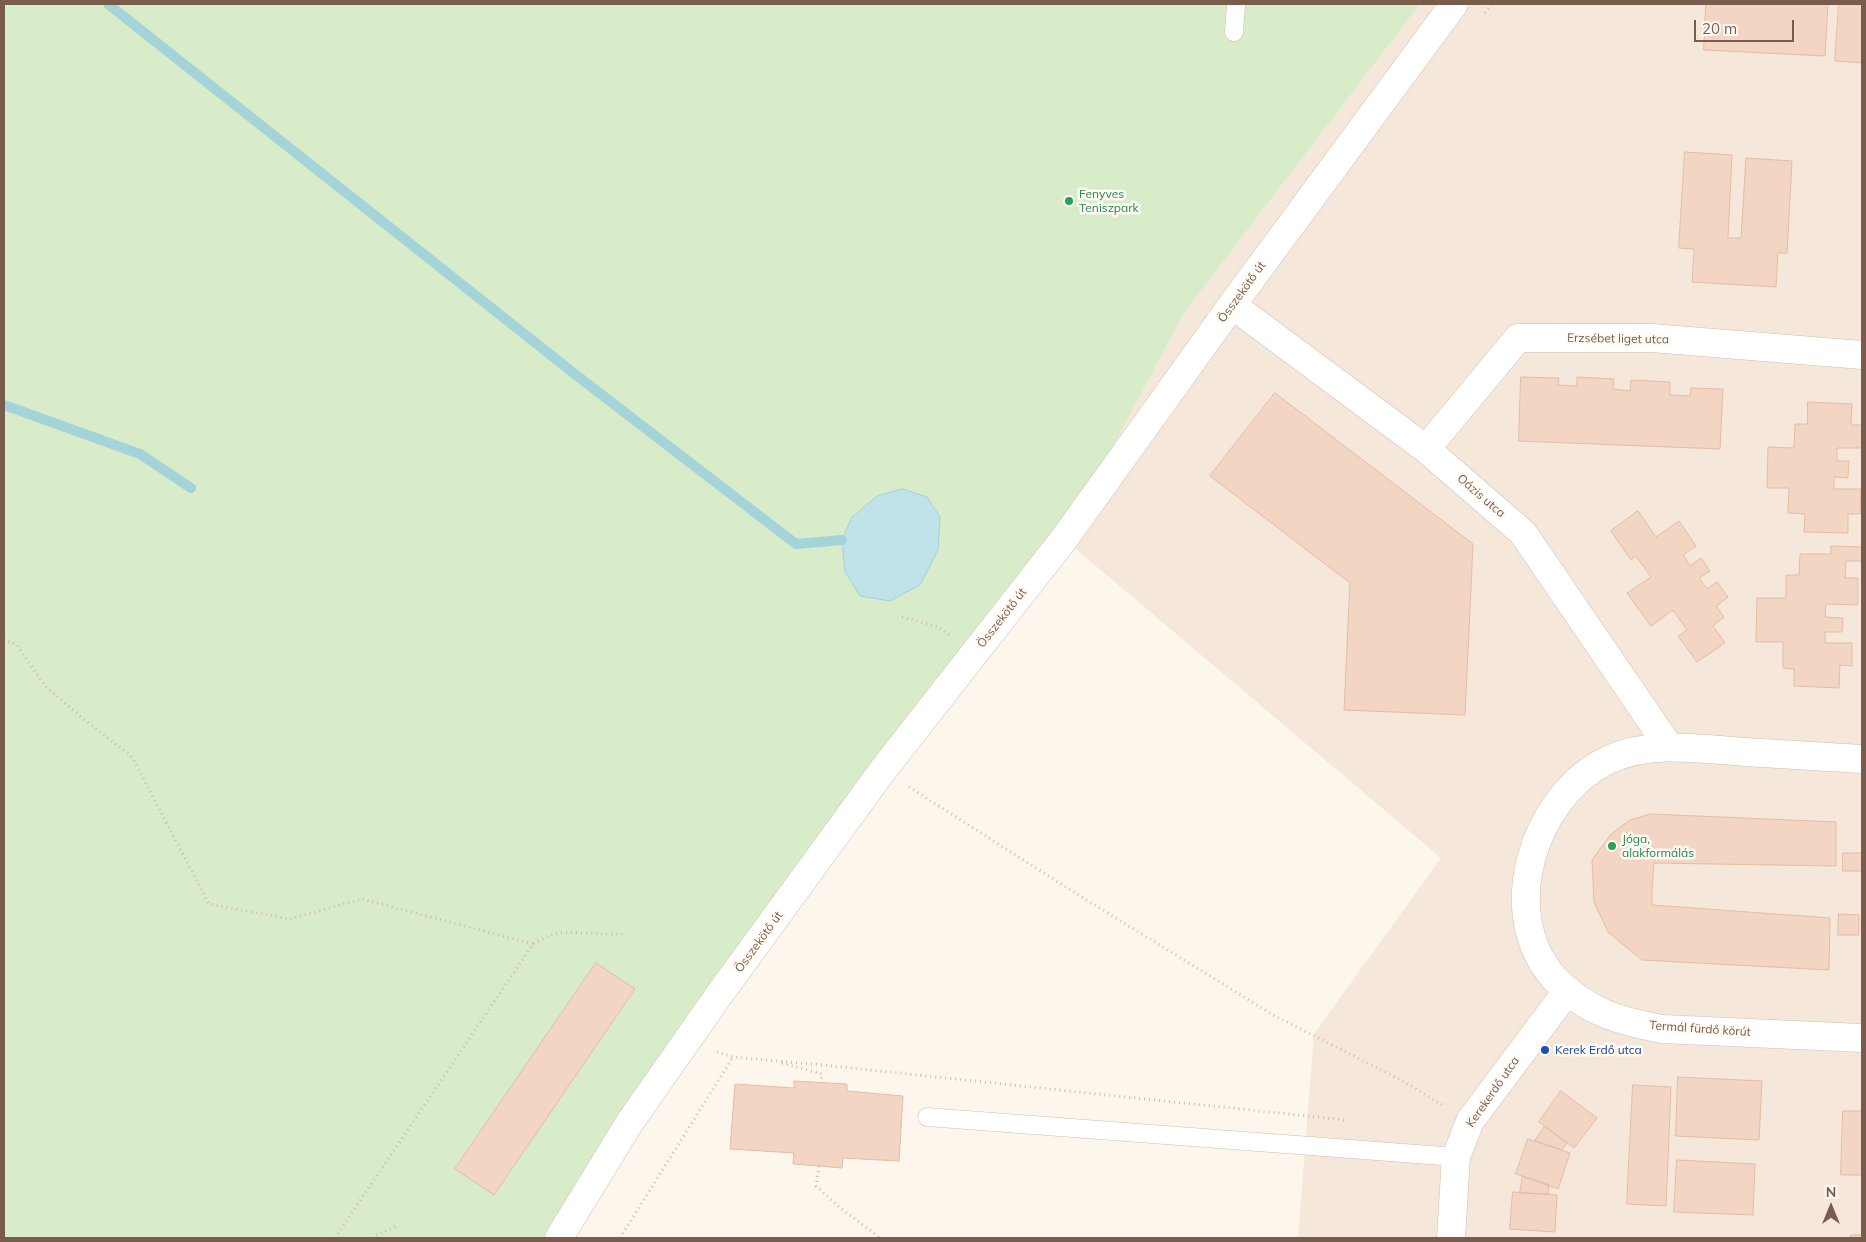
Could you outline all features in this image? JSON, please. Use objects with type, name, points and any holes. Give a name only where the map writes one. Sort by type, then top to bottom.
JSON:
[{"type":"street","name":"Összekötő út","points":[[559,1238],[630,1122],[719,995],[883,770],[1064,539],[1232,305],[1454,4]]},
{"type":"street","name":"Oázis utca","points":[[1232,305],[1426,449],[1523,533],[1669,747]]},
{"type":"street","name":"Erzsébet liget utca","points":[[1426,449],[1518,338],[1652,338],[1862,356]]},
{"type":"street","name":"Termál fürdő körút","points":[[1862,759],[1669,747],[1630,752],[1607,760],[1583,776],[1554,808],[1544,824],[1533,846],[1528,868],[1526,895],[1532,940],[1544,963],[1555,978],[1568,990],[1586,1005],[1606,1015],[1662,1029],[1862,1038]]},
{"type":"street","name":"Kerekerdő utca","points":[[1450,1238],[1456,1157],[1470,1121],[1568,990]]},
{"type":"lane","points":[[1234,32],[1236,4]]},
{"type":"lane","points":[[927,1117],[1456,1157]]},
{"type":"path","points":[[902,617],[939,627],[952,636]]},
{"type":"path","points":[[4,639],[18,645],[45,686],[132,757],[209,904],[290,919],[362,899],[533,944]]},
{"type":"path","points":[[883,770],[1072,891],[1275,1016],[1403,1081],[1470,1121]]},
{"type":"path","points":[[334,1238],[533,944],[553,934],[626,934]]},
{"type":"path","points":[[713,1051],[733,1057],[1346,1120]]},
{"type":"path","points":[[620,1238],[733,1057]]},
{"type":"path","points":[[774,1060],[822,1074]]},
{"type":"path","points":[[821,1082],[822,1065]]},
{"type":"path","points":[[819,1166],[816,1186],[839,1207],[880,1238]]},
{"type":"path","points":[[372,1238],[398,1225]]},
{"type":"shaded area","points":[[1420,4],[1862,4],[1862,1238],[1298,1238],[1314,1034],[1441,858],[1064,539],[1184,313]]},
{"type":"green space","points":[[4,4],[1420,4],[1184,313],[1064,539],[559,1238],[4,1238]]},
{"type":"water","points":[[903,489],[927,497],[940,517],[938,550],[920,585],[890,601],[860,596],[845,572],[842,540],[852,517],[877,496]]},
{"type":"building","points":[[1706,4],[1828,4],[1825,56],[1704,50]]},
{"type":"building","points":[[1839,4],[1862,4],[1862,63],[1835,61]]},
{"type":"building","points":[[1685,152],[1732,155],[1728,238],[1741,238],[1746,158],[1792,161],[1787,253],[1778,253],[1776,287],[1692,282],[1694,249],[1679,248]]},
{"type":"building","points":[[1521,377],[1559,378],[1558,385],[1577,386],[1577,377],[1614,379],[1613,389],[1630,391],[1631,380],[1670,382],[1670,395],[1690,396],[1691,388],[1723,389],[1720,449],[1519,441]]},
{"type":"building","points":[[1275,393],[1473,544],[1465,715],[1344,710],[1350,583],[1210,476]]},
{"type":"building","points":[[1808,402],[1852,404],[1851,425],[1862,425],[1862,448],[1837,448],[1837,461],[1849,461],[1848,478],[1834,477],[1834,489],[1861,489],[1860,514],[1848,514],[1848,533],[1804,532],[1805,514],[1788,513],[1789,488],[1767,488],[1768,447],[1794,448],[1795,424],[1807,424]]},
{"type":"building","points":[[1638,511],[1656,537],[1679,521],[1696,546],[1683,555],[1690,566],[1701,558],[1710,571],[1699,578],[1707,589],[1717,582],[1728,597],[1716,606],[1724,617],[1713,626],[1725,643],[1697,662],[1678,636],[1687,630],[1673,610],[1651,626],[1627,593],[1651,577],[1636,556],[1631,560],[1611,531]]},
{"type":"building","points":[[1831,546],[1862,547],[1862,561],[1846,561],[1845,578],[1858,578],[1858,605],[1826,604],[1825,617],[1843,618],[1842,632],[1825,632],[1825,643],[1852,643],[1852,666],[1840,665],[1839,688],[1794,686],[1794,669],[1783,668],[1783,642],[1756,642],[1757,598],[1786,598],[1786,575],[1799,575],[1800,554],[1831,554]]},
{"type":"building","points":[[1651,814],[1836,822],[1836,866],[1654,863],[1652,888],[1652,905],[1830,918],[1829,970],[1642,960],[1608,932],[1594,902],[1592,860],[1611,834],[1630,820]]},
{"type":"building","points":[[1843,853],[1862,853],[1862,871],[1843,871]]},
{"type":"building","points":[[1839,914],[1859,915],[1859,935],[1838,935]]},
{"type":"building","points":[[596,963],[635,989],[494,1195],[455,1169]]},
{"type":"building","points":[[1678,1077],[1762,1081],[1759,1140],[1676,1136]]},
{"type":"building","points":[[794,1081],[847,1084],[847,1091],[903,1096],[899,1161],[843,1158],[842,1168],[793,1164],[794,1153],[730,1149],[735,1084],[794,1088]]},
{"type":"building","points":[[1633,1085],[1671,1087],[1666,1206],[1627,1204]]},
{"type":"building","points":[[1561,1091],[1597,1118],[1574,1148],[1539,1122]]},
{"type":"building","points":[[1843,1111],[1862,1111],[1862,1175],[1841,1175]]},
{"type":"building","points":[[1545,1126],[1567,1143],[1562,1150],[1535,1141]]},
{"type":"building","points":[[1528,1139],[1570,1153],[1558,1189],[1516,1174]]},
{"type":"building","points":[[1677,1160],[1755,1164],[1753,1215],[1674,1212]]},
{"type":"building","points":[[1523,1176],[1549,1185],[1548,1194],[1520,1193]]},
{"type":"building","points":[[1513,1192],[1557,1195],[1555,1232],[1510,1229]]},
{"type":"building","points":[[1851,1235],[1862,1235],[1862,1238],[1851,1238]]},
{"type":"waterway","points":[[108,4],[576,375],[796,544],[842,540]]},
{"type":"waterway","points":[[4,405],[140,454],[191,488]]},
{"type":"place","name":"Fenyves Teniszpark","points":[[1069,201]]},
{"type":"place","name":"Jóga, alakformálás","points":[[1612,846]]},
{"type":"place","name":"Kerek Erdő utca","points":[[1545,1050]]}]
